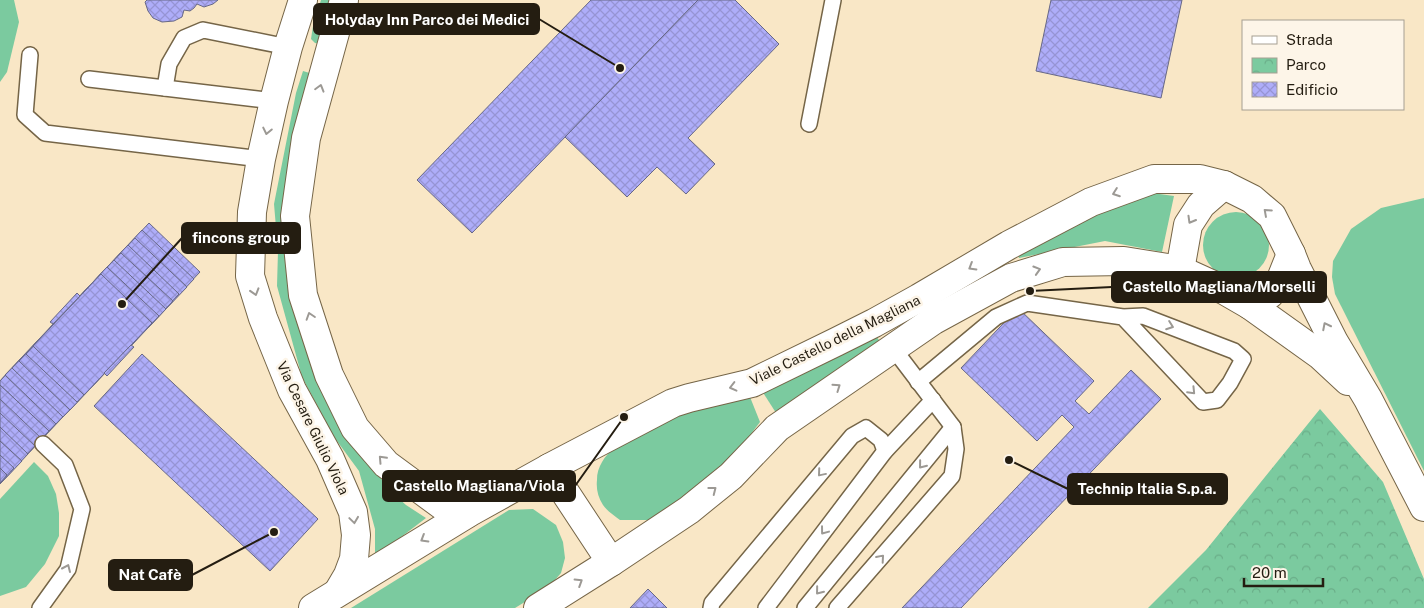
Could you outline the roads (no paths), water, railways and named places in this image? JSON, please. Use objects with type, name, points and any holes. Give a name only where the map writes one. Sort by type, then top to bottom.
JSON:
[{"type":"street","name":"Via Cesare Giulio Viola","points":[[303,0],[288,48],[261,159],[252,212],[250,276],[263,318],[292,390],[330,459],[353,512],[356,535],[354,559],[348,575],[338,592]]},
{"type":"street","points":[[344,0],[306,138],[295,216],[303,294],[329,375],[354,428],[386,464],[443,506],[466,514]]},
{"type":"street","points":[[288,48],[328,58]]},
{"type":"street","name":"Viale Castello della Magliana","points":[[313,608],[466,514],[674,403],[752,383],[920,298],[1010,245],[1091,202],[1154,179],[1200,179],[1224,186],[1252,199],[1272,216],[1334,342],[1368,399],[1424,507]]},
{"type":"street","points":[[1180,270],[1188,225],[1201,205],[1224,186]]},
{"type":"street","points":[[1250,305],[1270,294],[1282,279],[1292,254]]},
{"type":"street","name":"Viale Castello della Magliana","points":[[538,608],[689,510],[731,476],[777,428],[934,320],[1011,278],[1063,262],[1124,261],[1180,270],[1224,290],[1250,305],[1320,355],[1368,399]]},
{"type":"street","points":[[550,468],[611,562]]},
{"type":"lane","points":[[809,124],[833,0]]},
{"type":"lane","points":[[165,88],[169,64],[184,38],[203,30],[288,48]]},
{"type":"lane","points":[[30,55],[25,116],[45,133],[261,159]]},
{"type":"lane","points":[[89,79],[274,101]]},
{"type":"lane","points":[[918,382],[996,317],[1027,303],[1123,317],[1143,316],[1234,351],[1243,359],[1230,383],[1217,400],[1202,402],[1123,317]]},
{"type":"lane","points":[[837,608],[952,476],[956,449],[953,427],[893,348]]},
{"type":"lane","points":[[766,608],[885,450],[933,400]]},
{"type":"lane","points":[[805,608],[953,427]]},
{"type":"lane","points":[[711,608],[712,603],[852,436],[866,428],[882,440],[885,450]]},
{"type":"lane","points":[[40,608],[68,569],[82,509],[65,465],[42,444]]},
{"type":"place","name":"Holyday Inn Parco dei Medici","points":[[620,68]]},
{"type":"place","name":"Castello Magliana/Morselli","points":[[1030,291]]},
{"type":"place","name":"fincons group","points":[[122,304]]},
{"type":"place","name":"Castello Magliana/Viola","points":[[624,417]]},
{"type":"place","name":"Technip Italia S.p.a.","points":[[1009,460]]},
{"type":"place","name":"Nat Cafè","points":[[274,532]]}]
